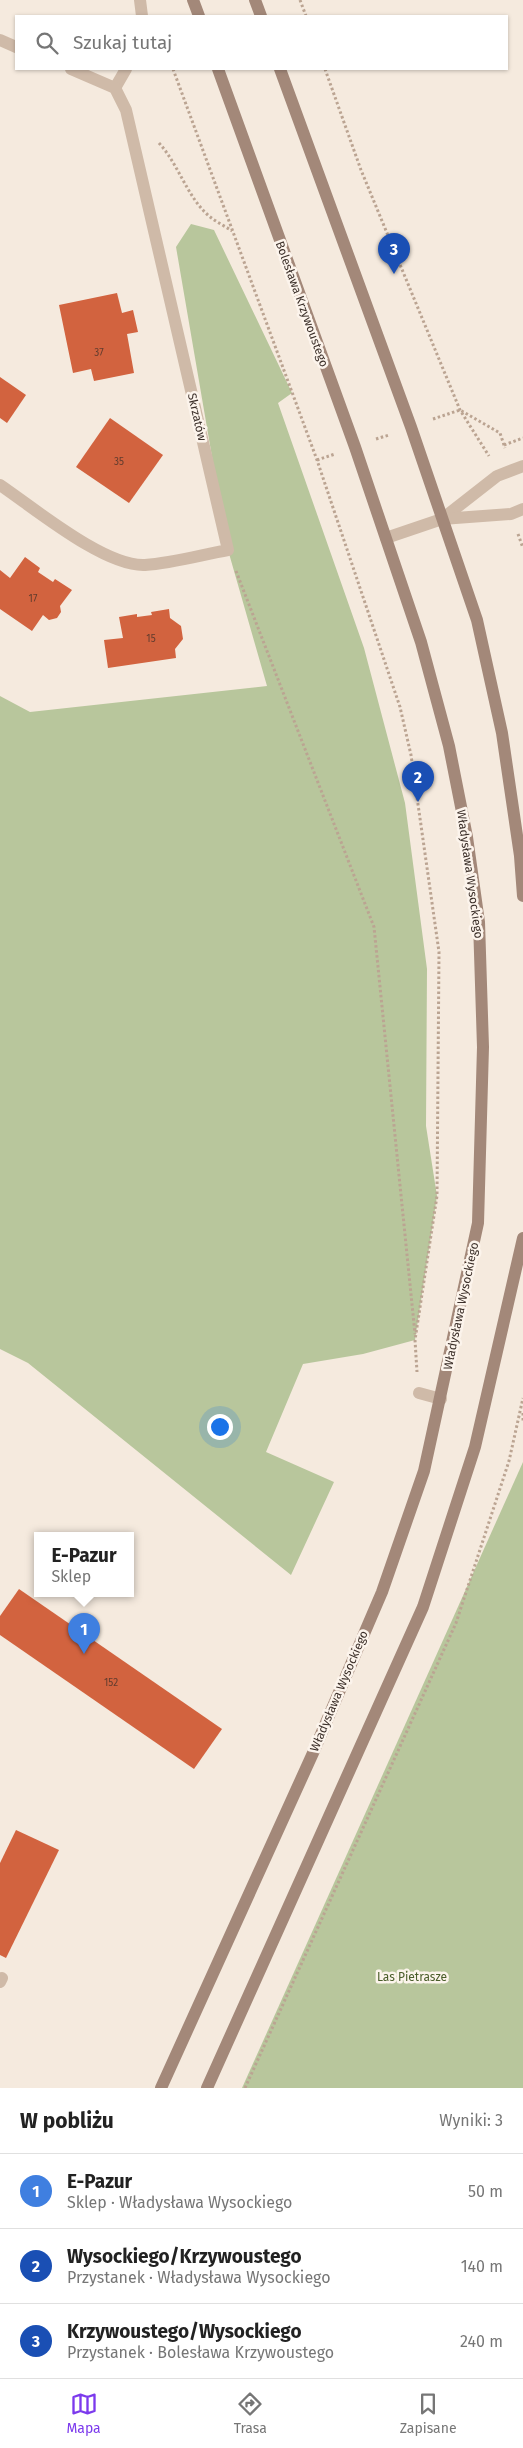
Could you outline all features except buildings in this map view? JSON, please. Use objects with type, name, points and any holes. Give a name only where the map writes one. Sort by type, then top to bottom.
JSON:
[{"type":"main road","points":[[193,0],[199,15]]},
{"type":"main road","points":[[255,0],[261,15]]},
{"type":"main road","name":"Bolesława Krzywoustego","points":[[218,70],[386,538]]},
{"type":"main road","points":[[280,70],[410,427],[477,620],[500,724],[520,856],[523,896]]},
{"type":"main road","name":"Władysława Wysockiego","points":[[160,2088],[309,1762],[382,1592],[424,1471],[478,1223],[483,1047],[479,922],[467,837],[449,746],[421,642],[386,538]]},
{"type":"main road","points":[[207,2088],[423,1607],[475,1447],[523,1238]]},
{"type":"street","points":[[140,0],[142,15]]},
{"type":"street","points":[[0,40],[15,46]]},
{"type":"street","points":[[73,70],[115,88],[125,70]]},
{"type":"street","name":"Skrzatów","points":[[115,88],[126,110],[228,550]]},
{"type":"street","points":[[442,520],[497,476],[518,468]]},
{"type":"street","points":[[0,485],[94,548],[121,562],[145,565],[228,550]]},
{"type":"street","points":[[386,538],[442,520],[511,514],[523,510]]},
{"type":"street","points":[[418,1393],[441,1399]]},
{"type":"path","points":[[300,0],[306,15]]},
{"type":"path","points":[[173,70],[323,479],[400,707],[411,755],[439,952],[437,1196],[415,1340]]},
{"type":"path","points":[[325,70],[361,170],[460,410],[500,433],[504,445],[518,468]]},
{"type":"path","points":[[131,133],[153,137],[168,153],[196,200],[209,216],[232,232]]},
{"type":"path","points":[[504,445],[523,438]]},
{"type":"path","points":[[523,543],[523,548]]},
{"type":"path","points":[[228,550],[374,927],[415,1340],[418,1393]]},
{"type":"path","points":[[245,2088],[456,1623],[509,1461],[523,1398]]},
{"type":"path","points":[[523,1413],[523,1422]]},
{"type":"green space","points":[[191,224],[214,230],[292,393],[278,403],[364,648],[405,803],[427,969],[426,1126],[437,1196],[415,1340],[363,1354],[303,1364],[266,1452],[334,1482],[291,1575],[28,1363],[0,1349],[0,696],[30,712],[267,686],[228,550],[176,247]]},
{"type":"green space","name":"Las Pietrasze","points":[[523,1462],[523,2088],[242,2088]]},
{"type":"place","name":"Krzywoustego/Wysockiego","points":[[394,274]]},
{"type":"place","name":"Wysockiego/Krzywoustego","points":[[418,802]]},
{"type":"place","name":"E-Pazur","points":[[84,1654]]}]
